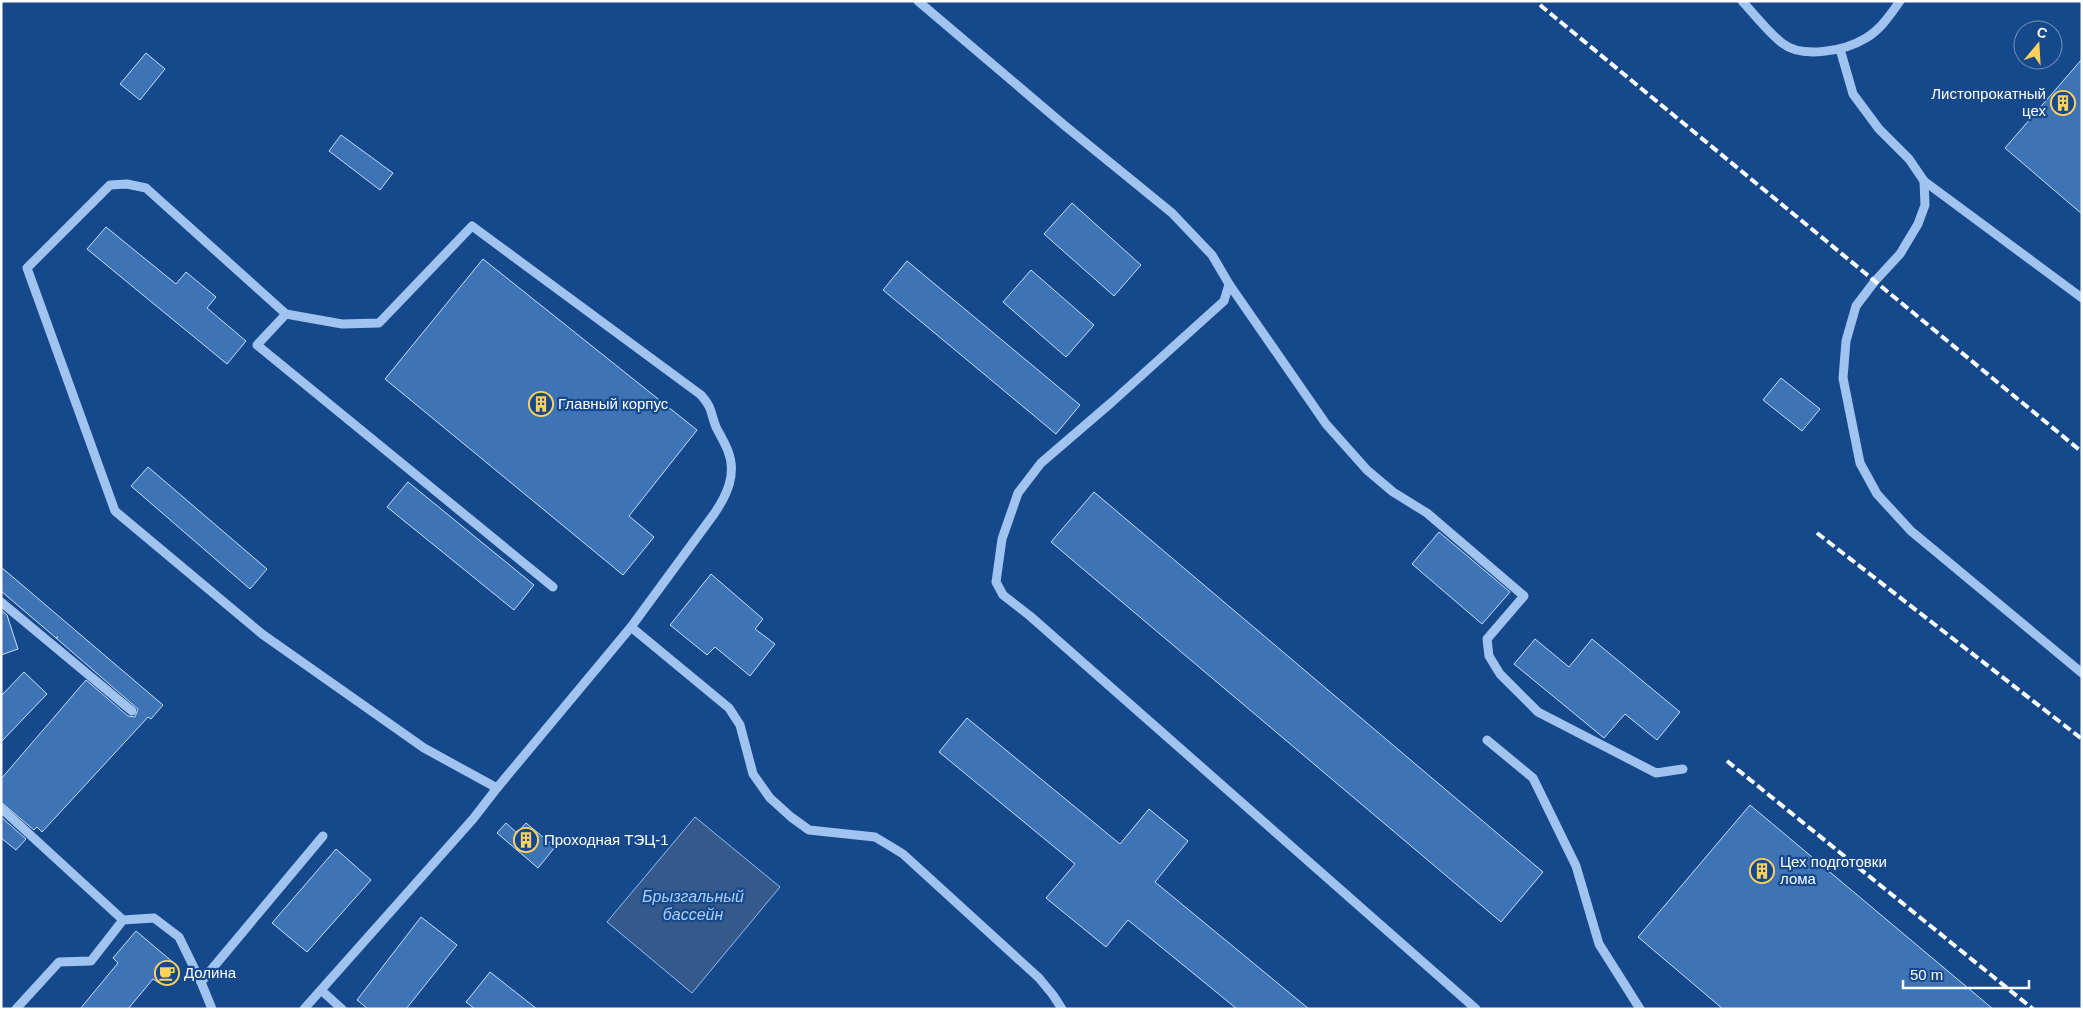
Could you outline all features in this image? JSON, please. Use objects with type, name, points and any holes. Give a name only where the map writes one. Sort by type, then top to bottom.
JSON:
[{"type":"lane","points":[[918,1],[1064,125],[1172,213],[1212,255],[1326,424],[1367,470],[1393,492],[1427,513],[1524,596],[1488,640],[1489,656],[1500,674],[1538,712],[1647,769],[1656,773],[1683,769]]},
{"type":"lane","points":[[1742,1],[1782,44],[1812,54],[1840,49],[1866,38],[1886,21],[1900,1]]},
{"type":"lane","points":[[1840,49],[1853,94],[1879,129],[1909,159],[1924,181],[2082,298]]},
{"type":"lane","points":[[1924,181],[1925,205],[1918,224],[1900,254],[1875,281],[1856,306],[1846,341],[1843,378],[1860,462],[1877,494],[1911,531],[2082,672]]},
{"type":"lane","points":[[304,1009],[473,819],[631,627],[724,500],[730,483],[732,469],[728,452],[715,424],[711,407],[701,396],[472,226],[379,323],[342,324],[286,314],[146,188],[128,184],[110,185],[27,268],[114,511],[262,634],[424,748],[497,788]]},
{"type":"lane","points":[[1230,284],[1224,301],[1041,463],[1018,493],[1002,538],[996,582],[1003,595],[1030,616],[1476,1009]]},
{"type":"lane","points":[[286,314],[257,345],[553,587]]},
{"type":"lane","points":[[1,602],[132,711]]},
{"type":"lane","points":[[631,627],[729,708],[740,724],[753,774],[770,798],[791,817],[809,830],[875,837],[903,854],[1038,978],[1062,1009]]},
{"type":"lane","points":[[1486,740],[1533,778],[1576,866],[1599,944],[1640,1009]]},
{"type":"lane","points":[[1,808],[123,920],[154,918],[179,937],[212,1009]]},
{"type":"lane","points":[[200,982],[323,836]]},
{"type":"lane","points":[[16,1009],[59,962],[91,961],[123,920]]},
{"type":"lane","points":[[320,990],[342,1009]]},
{"type":"water","name":"Брызгальный бассейн","points":[[695,817],[780,887],[692,993],[607,922]]},
{"type":"building","points":[[146,53],[165,69],[140,100],[120,84]]},
{"type":"building","name":"Листопрокатный цех","points":[[2082,59],[2082,214],[2005,148]]},
{"type":"building","points":[[341,135],[393,173],[380,190],[329,151]]},
{"type":"building","points":[[1072,203],[1141,265],[1114,296],[1044,234]]},
{"type":"building","points":[[106,227],[176,284],[186,272],[216,297],[207,308],[246,341],[227,364],[87,249]]},
{"type":"building","name":"Главный корпус","points":[[483,259],[697,430],[629,516],[654,537],[623,575],[385,379]]},
{"type":"building","points":[[907,261],[1080,405],[1056,434],[883,290]]},
{"type":"building","points":[[1031,270],[1094,325],[1066,357],[1003,302]]},
{"type":"building","points":[[1781,378],[1820,409],[1802,431],[1763,400]]},
{"type":"building","points":[[148,467],[267,569],[250,589],[131,486]]},
{"type":"building","points":[[408,482],[534,585],[514,610],[387,507]]},
{"type":"building","points":[[1094,492],[1543,872],[1501,922],[1051,542]]},
{"type":"building","points":[[1439,532],[1510,592],[1482,624],[1412,564]]},
{"type":"building","points":[[1,567],[163,705],[151,719],[148,717],[42,832],[37,827],[34,830],[1,802],[1,779],[86,680],[128,716],[135,717],[138,709],[1,591]]},
{"type":"building","points":[[711,574],[763,619],[755,629],[775,644],[750,676],[715,647],[707,655],[670,625]]},
{"type":"building","points":[[1,610],[7,615],[18,649],[1,655]]},
{"type":"building","points":[[1535,639],[1569,667],[1592,639],[1680,712],[1657,740],[1625,714],[1604,738],[1514,664]]},
{"type":"building","points":[[24,672],[47,694],[1,742],[1,696]]},
{"type":"building","points":[[967,718],[1120,844],[1149,809],[1188,841],[1155,882],[1309,1009],[1237,1009],[1128,920],[1106,947],[1046,898],[1075,864],[939,752]]},
{"type":"building","name":"Цех подготовки лома","points":[[1750,805],[1993,1009],[1723,1009],[1638,937]]},
{"type":"building","points":[[1,817],[26,839],[16,850],[1,838]]},
{"type":"building","name":"Проходная ТЭЦ-1","points":[[506,823],[517,833],[526,823],[555,847],[538,868],[497,833]]},
{"type":"building","points":[[336,849],[371,880],[307,952],[272,923]]},
{"type":"building","points":[[421,917],[457,945],[406,1009],[368,1009],[357,1000]]},
{"type":"building","points":[[136,931],[175,964],[159,983],[153,979],[128,1009],[80,1009],[118,963],[113,958]]},
{"type":"building","points":[[490,972],[537,1009],[475,1009],[466,1002]]},
{"type":"railway","points":[[1540,5],[2082,452]]},
{"type":"railway","points":[[1817,533],[2082,739]]},
{"type":"railway","points":[[1727,761],[2033,1009]]},
{"type":"place","name":"Листопрокатный цех","points":[[2063,103]]},
{"type":"place","name":"Главный корпус","points":[[541,404]]},
{"type":"place","name":"Проходная ТЭЦ-1","points":[[526,840]]},
{"type":"place","name":"Цех подготовки лома","points":[[1762,871]]},
{"type":"place","name":"Долина","points":[[167,973]]}]
